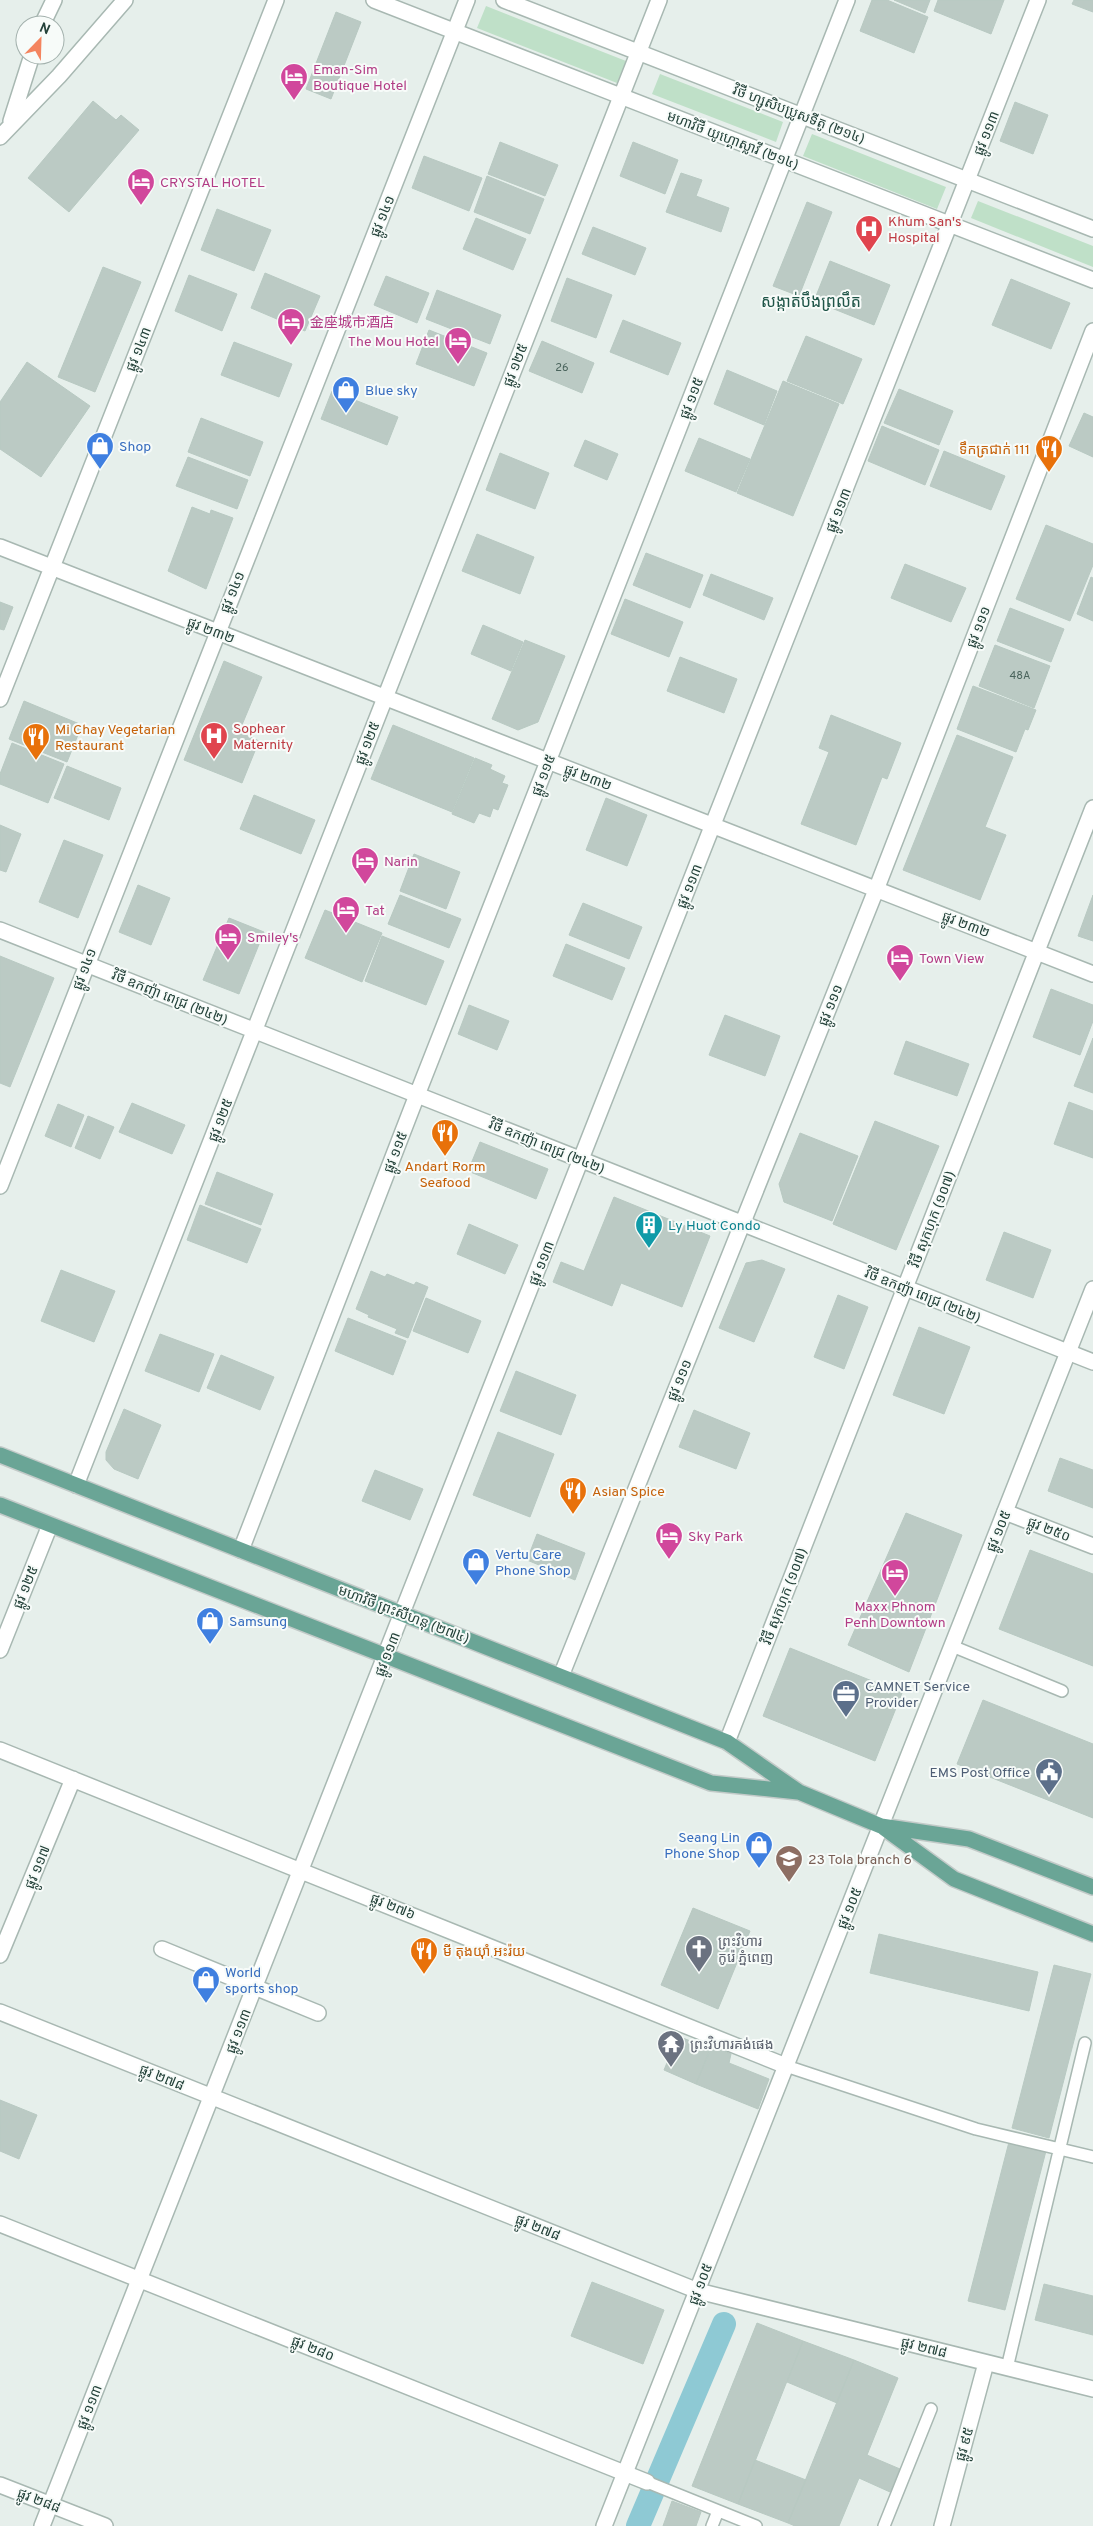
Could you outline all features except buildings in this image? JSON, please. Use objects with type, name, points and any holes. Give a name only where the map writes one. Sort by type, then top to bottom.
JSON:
[{"type":"main road","name":"មហាវិថី ព្រះសីហនុ (២៧៤)","points":[[0,1455],[727,1742],[799,1792],[881,1826],[954,1879],[1093,1934]]},
{"type":"main road","name":"មហាវិថី ព្រះសីហនុ (២៧៤)","points":[[0,1505],[711,1783],[799,1792]]},
{"type":"main road","name":"មហាវិថី ព្រះសីហនុ (២៧៤)","points":[[881,1826],[969,1839],[1093,1887]]},
{"type":"street","points":[[41,15],[42,0]]},
{"type":"street","points":[[46,15],[54,0]]},
{"type":"street","points":[[5,131],[59,76],[125,0]]},
{"type":"street","name":"ផ្លូវ ១៤៣","points":[[0,699],[276,0]]},
{"type":"street","name":"មហាវិថី យូហ្គោស្លាវី (២១៤)","points":[[374,0],[1093,280]]},
{"type":"street","name":"ផ្លូវ ១៤១","points":[[0,1186],[216,632],[467,0]]},
{"type":"street","name":"វិថី ហ្សូសិបប្រូសទីតូ (២១៤)","points":[[504,0],[1093,229]]},
{"type":"street","name":"ផ្លូវ ១២៥","points":[[76,1485],[659,0]]},
{"type":"street","name":"ផ្លូវ ១១៥","points":[[241,1550],[417,1095],[847,0]]},
{"type":"street","name":"ផ្លូវ ១១៣","points":[[42,2526],[1038,0]]},
{"type":"street","points":[[5,131],[28,65]]},
{"type":"street","name":"ផ្លូវ ១១១","points":[[561,1676],[876,890],[1093,331]]},
{"type":"street","name":"ផ្លូវ ២៣២","points":[[0,548],[1093,974]]},
{"type":"street","name":"វិថី សុកហុក (១០៧)","points":[[727,1742],[1093,808]]},
{"type":"street","name":"វិថី ឧកញ៉ា ពេជ្រ (២៤២)","points":[[0,930],[1093,1362]]},
{"type":"street","name":"ផ្លូវ ១០៥","points":[[604,2526],[1093,1289]]},
{"type":"street","name":"ផ្លូវ ២៥០","points":[[1005,1512],[1093,1546]]},
{"type":"street","name":"ផ្លូវ ១២៥","points":[[0,1650],[50,1525]]},
{"type":"street","name":"ផ្លូវ ២៧៦","points":[[0,1750],[302,1869],[786,2066]]},
{"type":"street","name":"ផ្លូវ ១១៧","points":[[0,1955],[73,1779]]},
{"type":"street","points":[[162,1949],[318,2013]]},
{"type":"street","name":"ផ្លូវ ២៧៨","points":[[0,2012],[698,2291],[1093,2389]]},
{"type":"street","name":"ផ្លូវ ២៨០","points":[[0,2224],[647,2482]]},
{"type":"street","name":"ផ្លូវ ៩៥","points":[[942,2526],[986,2362]]},
{"type":"street","name":"ផ្លូវ ២៨៨","points":[[0,2485],[106,2526]]},
{"type":"lane","points":[[952,1646],[1062,1691]]},
{"type":"lane","points":[[1007,2368],[1085,2043]]},
{"type":"lane","points":[[786,2066],[976,2129],[1093,2157]]},
{"type":"lane","points":[[884,2526],[930,2409]]},
{"type":"lane","points":[[647,2482],[756,2526]]},
{"type":"lane","points":[[712,2526],[718,2511]]},
{"type":"green space","points":[[486,6],[626,61],[617,83],[477,28]]},
{"type":"green space","points":[[660,74],[783,122],[776,142],[652,94]]},
{"type":"green space","points":[[812,134],[946,187],[937,209],[803,156]]},
{"type":"green space","points":[[978,201],[1093,246],[1093,267],[971,218]]},
{"type":"waterway","points":[[638,2526],[724,2324]]},
{"type":"place","name":"Eman-Sim Boutique Hotel","points":[[294,101]]},
{"type":"place","name":"CRYSTAL HOTEL","points":[[141,206]]},
{"type":"place","name":"Khum San's Hospital","points":[[869,253]]},
{"type":"place","name":"金座城市酒店","points":[[291,346]]},
{"type":"place","name":"The Mou Hotel","points":[[458,365]]},
{"type":"place","name":"Blue sky","points":[[346,414]]},
{"type":"place","name":"Shop","points":[[100,470]]},
{"type":"place","name":"ទឹកត្រជាក់ 111","points":[[1049,473]]},
{"type":"place","name":"Sophear Maternity","points":[[214,760]]},
{"type":"place","name":"Mi Chay Vegetarian Restaurant","points":[[36,761]]},
{"type":"place","name":"Narin","points":[[365,885]]},
{"type":"place","name":"Tat","points":[[346,934]]},
{"type":"place","name":"Smiley's","points":[[228,961]]},
{"type":"place","name":"Town View","points":[[900,982]]},
{"type":"place","name":"Andart Rorm Seafood","points":[[445,1157]]},
{"type":"place","name":"Ly Huot Condo","points":[[649,1249]]},
{"type":"place","name":"Asian Spice","points":[[573,1515]]},
{"type":"place","name":"Sky Park","points":[[669,1560]]},
{"type":"place","name":"Vertu Care Phone Shop","points":[[476,1586]]},
{"type":"place","name":"Maxx Phnom Penh Downtown","points":[[895,1597]]},
{"type":"place","name":"Samsung","points":[[210,1645]]},
{"type":"place","name":"CAMNET Service Provider","points":[[846,1718]]},
{"type":"place","name":"EMS Post Office","points":[[1049,1796]]},
{"type":"place","name":"Seang Lin Phone Shop","points":[[759,1869]]},
{"type":"place","name":"23 Tola branch 6","points":[[789,1883]]},
{"type":"place","name":"ព្រះវិហារ កូរ៉េ ភ្នំពេញ","points":[[699,1973]]},
{"type":"place","name":"មី តុងយ៉ាំ អះរ៉យ","points":[[424,1975]]},
{"type":"place","name":"World sports shop","points":[[206,2004]]},
{"type":"place","name":"ព្រះវិហារគង់ផេង","points":[[671,2068]]},
{"type":"district","name":"សង្កាត់បឹងព្រលឹត","points":[[811,301]]}]
